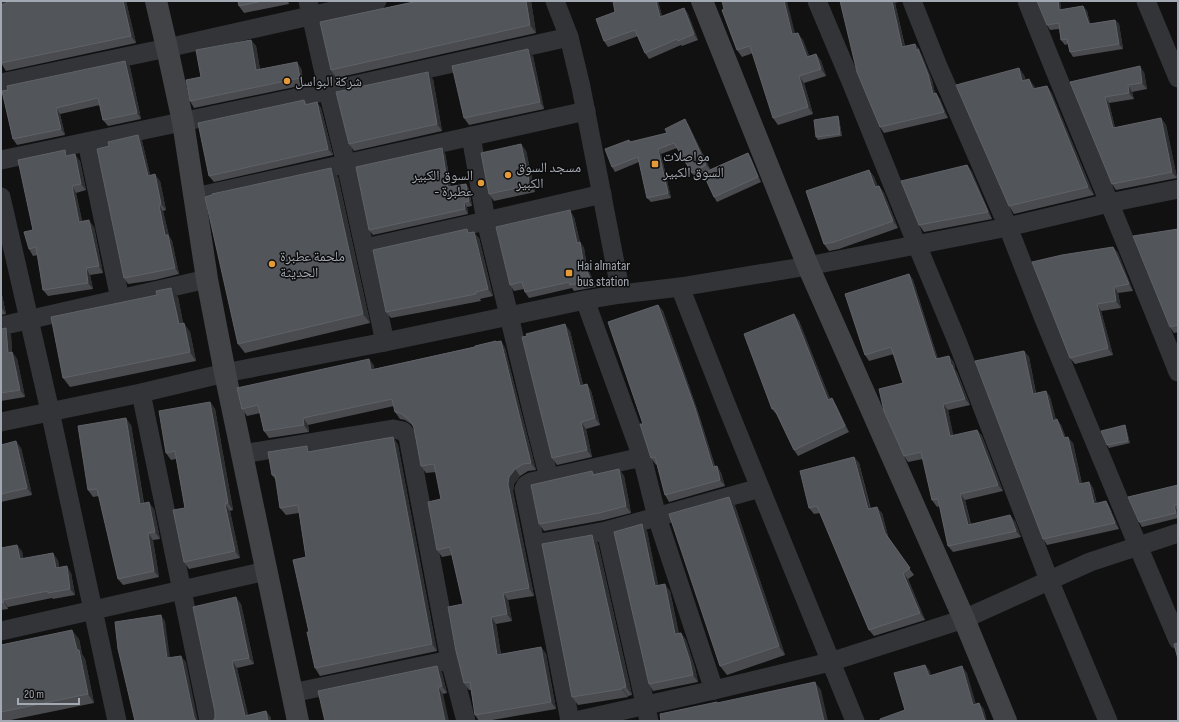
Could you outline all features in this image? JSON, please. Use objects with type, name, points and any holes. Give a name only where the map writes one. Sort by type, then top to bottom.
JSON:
[{"type":"main road","points":[[156,1],[183,122],[208,279],[225,373],[298,721]]},
{"type":"main road","points":[[702,1],[808,266],[964,619],[1006,721]]},
{"type":"street","points":[[1,2],[7,1]]},
{"type":"street","points":[[1,82],[167,48],[310,8],[377,1]]},
{"type":"street","points":[[555,1],[569,37],[581,87],[621,294]]},
{"type":"street","points":[[817,1],[957,341],[1049,580],[1108,721]]},
{"type":"street","points":[[912,1],[937,64],[1008,227],[1044,319],[1178,640]]},
{"type":"street","points":[[1027,1],[1178,372]]},
{"type":"street","points":[[1146,1],[1173,50],[1178,78]]},
{"type":"street","points":[[310,8],[385,342]]},
{"type":"street","points":[[1,160],[328,92],[569,37]]},
{"type":"street","points":[[195,197],[586,111]]},
{"type":"street","points":[[471,136],[486,221],[508,316],[549,478]]},
{"type":"street","points":[[87,142],[120,299]]},
{"type":"street","points":[[1,422],[141,393],[225,373],[385,342],[585,300],[680,287],[808,266],[1008,227],[1109,203],[1178,189]]},
{"type":"street","points":[[365,248],[602,194]]},
{"type":"street","points":[[1,197],[8,255],[30,320],[117,721]]},
{"type":"street","points":[[1,326],[208,279]]},
{"type":"street","points":[[680,287],[855,721]]},
{"type":"street","points":[[585,300],[642,457],[657,517],[714,690]]},
{"type":"street","points":[[141,393],[209,721]]},
{"type":"street","points":[[242,454],[394,429],[403,431],[408,437],[450,660],[466,721]]},
{"type":"street","points":[[570,721],[524,489],[526,485],[531,482],[642,457]]},
{"type":"street","points":[[535,544],[606,531],[760,488]]},
{"type":"street","points":[[606,531],[647,713]]},
{"type":"street","points":[[575,721],[647,713],[714,690],[830,662],[964,619],[1090,562],[1178,533]]},
{"type":"street","points":[[1,631],[266,571]]},
{"type":"street","points":[[292,693],[450,660]]},
{"type":"building","points":[[9,1],[123,1],[131,36],[1,63],[1,5]]},
{"type":"building","points":[[238,1],[263,1],[239,6]]},
{"type":"building","points":[[418,1],[526,1],[530,25],[331,70],[320,22]]},
{"type":"building","points":[[613,1],[656,1],[660,17],[684,8],[694,34],[678,41],[677,39],[645,53],[635,30],[604,41],[596,19],[615,12]]},
{"type":"building","points":[[722,1],[784,1],[792,34],[798,33],[807,57],[816,54],[821,69],[799,76],[808,107],[773,118],[750,46],[737,50],[722,10],[724,9]]},
{"type":"building","points":[[840,1],[892,1],[902,47],[915,44],[916,50],[918,49],[928,74],[933,94],[936,93],[944,112],[880,127],[857,72]]},
{"type":"building","points":[[1037,1],[1058,1],[1059,10],[1083,6],[1089,24],[1115,20],[1119,44],[1070,52],[1067,39],[1061,40],[1059,23],[1047,25]]},
{"type":"building","points":[[251,40],[256,70],[297,62],[300,78],[190,101],[186,80],[201,77],[196,50]]},
{"type":"building","points":[[528,49],[540,102],[464,118],[452,66]]},
{"type":"building","points":[[125,61],[137,113],[103,120],[98,98],[56,108],[61,129],[13,139],[2,91],[8,90],[7,86]]},
{"type":"building","points":[[1140,66],[1142,83],[1128,85],[1129,93],[1105,97],[1113,128],[1161,118],[1172,172],[1112,184],[1070,82]]},
{"type":"building","points":[[1019,68],[1022,81],[1029,79],[1033,89],[1047,86],[1088,187],[1009,206],[956,85]]},
{"type":"building","points":[[428,72],[437,124],[349,144],[336,92]]},
{"type":"building","points":[[304,100],[305,105],[317,102],[328,149],[209,176],[198,123]]},
{"type":"building","points":[[838,116],[840,134],[816,137],[814,120]]},
{"type":"building","points":[[685,119],[706,165],[692,173],[674,143],[658,149],[668,193],[647,198],[638,157],[612,167],[605,149],[629,140],[630,142],[667,133],[665,129]]},
{"type":"building","points":[[138,135],[148,176],[155,174],[165,235],[168,235],[175,268],[124,278],[97,149],[109,146],[108,142]]},
{"type":"building","points":[[521,144],[530,185],[489,194],[481,153]]},
{"type":"building","points":[[442,148],[448,187],[466,184],[469,201],[464,202],[465,209],[369,230],[356,167]]},
{"type":"building","points":[[65,150],[66,156],[75,154],[81,184],[72,186],[79,222],[89,220],[99,266],[86,268],[88,283],[43,290],[36,247],[29,249],[24,232],[33,230],[18,160]]},
{"type":"building","points":[[748,153],[758,177],[714,197],[703,173]]},
{"type":"building","points":[[967,165],[988,212],[919,225],[901,181]]},
{"type":"building","points":[[331,168],[363,314],[238,344],[205,197],[212,194]]},
{"type":"building","points":[[869,170],[875,187],[879,186],[893,221],[834,242],[824,244],[806,191]]},
{"type":"building","points":[[570,210],[577,243],[580,242],[583,260],[591,281],[570,285],[569,282],[525,292],[522,282],[510,285],[496,227]]},
{"type":"building","points":[[467,229],[468,233],[474,232],[488,289],[476,292],[476,294],[386,312],[373,250]]},
{"type":"building","points":[[1178,229],[1178,325],[1170,327],[1133,236]]},
{"type":"building","points":[[1113,247],[1129,284],[1114,287],[1116,301],[1097,304],[1108,348],[1070,358],[1032,262],[1062,255]]},
{"type":"building","points":[[909,274],[936,359],[949,356],[951,365],[965,399],[943,404],[950,436],[977,430],[998,485],[960,494],[968,525],[1010,515],[1016,531],[948,546],[938,499],[932,500],[921,452],[904,456],[884,411],[879,389],[903,383],[891,347],[865,355],[845,294]]},
{"type":"building","points":[[171,288],[179,324],[184,323],[190,352],[63,378],[51,317],[157,295],[156,291]]},
{"type":"building","points":[[658,305],[695,408],[713,467],[717,466],[720,480],[665,495],[655,457],[651,458],[640,424],[643,424],[608,322]]},
{"type":"building","points":[[794,314],[828,400],[832,398],[845,426],[794,450],[774,408],[772,409],[744,334]]},
{"type":"building","points":[[565,324],[580,386],[587,384],[595,418],[581,422],[587,450],[552,458],[522,337],[527,336],[526,334]]},
{"type":"building","points":[[6,328],[8,353],[12,352],[20,390],[1,393],[1,329]]},
{"type":"building","points":[[501,341],[531,463],[523,464],[515,469],[509,477],[508,484],[529,588],[503,593],[507,614],[491,617],[497,655],[541,647],[551,702],[475,715],[470,682],[464,683],[456,651],[448,607],[463,604],[450,547],[437,550],[428,502],[441,499],[434,464],[421,466],[412,423],[400,413],[395,412],[392,399],[303,418],[304,425],[264,431],[258,405],[242,409],[237,388],[369,359],[371,370]]},
{"type":"building","points":[[1024,351],[1033,394],[1046,391],[1053,421],[1057,419],[1064,438],[1068,437],[1079,484],[1089,482],[1094,504],[1106,501],[1115,523],[1043,539],[975,361]]},
{"type":"building","points":[[210,402],[228,503],[225,504],[235,551],[184,562],[173,510],[185,508],[175,451],[166,453],[159,411]]},
{"type":"building","points":[[126,418],[140,504],[149,502],[155,532],[148,533],[154,571],[118,579],[97,489],[88,490],[78,426]]},
{"type":"building","points":[[1125,425],[1128,441],[1107,445],[1101,431]]},
{"type":"building","points":[[393,437],[432,644],[315,668],[307,632],[309,632],[293,560],[306,557],[298,505],[280,508],[275,475],[272,475],[268,452],[307,446],[308,452]]},
{"type":"building","points":[[16,441],[27,488],[1,494],[1,445]]},
{"type":"building","points":[[854,457],[868,509],[877,507],[885,533],[910,568],[903,573],[920,613],[869,630],[817,506],[809,508],[800,471]]},
{"type":"building","points":[[619,469],[626,506],[599,513],[539,524],[531,485],[592,471],[593,475]]},
{"type":"building","points":[[1178,485],[1178,504],[1174,505],[1176,513],[1139,522],[1128,497]]},
{"type":"building","points":[[729,497],[779,646],[720,666],[669,514]]},
{"type":"building","points":[[642,524],[655,586],[665,584],[675,634],[681,633],[693,675],[649,684],[614,532]]},
{"type":"building","points":[[592,535],[626,687],[622,689],[572,697],[542,544]]},
{"type":"building","points":[[17,545],[20,559],[53,553],[56,568],[67,566],[70,589],[48,593],[48,591],[3,600],[4,602],[1,603],[1,548]]},
{"type":"building","points":[[236,597],[249,658],[232,661],[245,716],[266,711],[268,721],[213,721],[215,718],[215,712],[193,607]]},
{"type":"building","points":[[161,615],[167,658],[181,656],[196,721],[135,721],[118,649],[115,622]]},
{"type":"building","points":[[72,630],[77,650],[79,650],[88,694],[1,712],[1,645]]},
{"type":"building","points":[[1178,643],[1178,659],[1174,644]]},
{"type":"building","points":[[925,665],[929,676],[962,666],[973,705],[979,703],[985,721],[880,721],[880,719],[905,710],[894,673]]},
{"type":"building","points":[[437,666],[442,686],[438,687],[445,721],[325,721],[318,691]]},
{"type":"building","points":[[815,682],[824,721],[661,721],[660,714]]},
{"type":"place","name":"شركة البواسل","points":[[287,81]]},
{"type":"place","name":"مواصلات السوق الكبير","points":[[655,164]]},
{"type":"place","name":"مسجد السوق الكبير","points":[[508,175]]},
{"type":"place","name":"السوق الكبير - عطبرة","points":[[481,183]]},
{"type":"place","name":"ملحمة عطبرة الحديثة","points":[[272,264]]},
{"type":"place","name":"Hai almatar bus station","points":[[569,273]]}]
